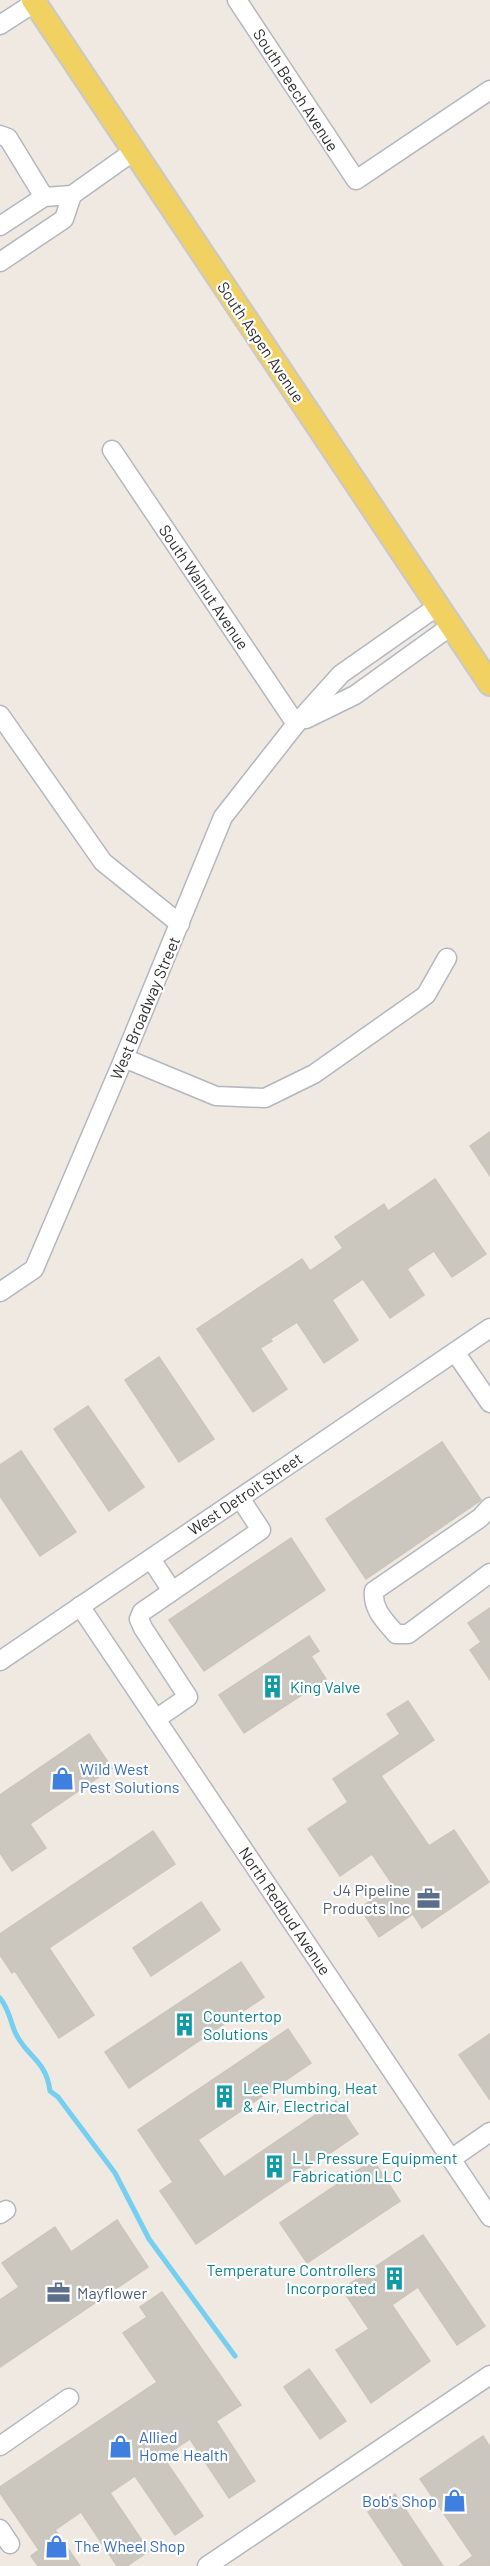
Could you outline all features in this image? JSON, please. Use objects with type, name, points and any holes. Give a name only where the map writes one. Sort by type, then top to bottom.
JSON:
[{"type":"main road","name":"South Aspen Avenue","points":[[34,1],[490,684]]},
{"type":"street","name":"South Beech Avenue","points":[[237,0],[356,180],[490,90]]},
{"type":"street","points":[[0,25],[34,1]]},
{"type":"street","points":[[0,135],[8,138],[44,197]]},
{"type":"street","points":[[2,220],[44,197],[72,195],[134,151]]},
{"type":"street","points":[[0,262],[64,219],[72,195]]},
{"type":"street","name":"South Walnut Avenue","points":[[112,450],[296,724]]},
{"type":"street","name":"West Broadway Street","points":[[0,1292],[34,1269],[223,817],[296,724],[341,674],[438,606]]},
{"type":"street","name":"West Broadway Street","points":[[296,724],[355,695],[451,626]]},
{"type":"street","points":[[0,715],[103,862],[180,924]]},
{"type":"street","points":[[124,1058],[216,1096],[265,1098],[314,1074],[426,995],[447,958]]},
{"type":"street","name":"West Detroit Street","points":[[0,1661],[490,1328]]},
{"type":"street","points":[[455,1352],[490,1403]]},
{"type":"street","points":[[156,1719],[188,1697],[142,1628],[139,1619],[142,1612],[261,1530],[240,1498]]},
{"type":"street","points":[[490,1507],[480,1518],[374,1591],[373,1599],[378,1612],[396,1634],[408,1634],[460,1593],[490,1573]]},
{"type":"street","points":[[151,1558],[172,1591]]},
{"type":"street","name":"North Redbud Avenue","points":[[80,1606],[490,2217]]},
{"type":"street","points":[[451,2159],[490,2132]]},
{"type":"street","points":[[207,2566],[490,2375]]},
{"type":"street","points":[[0,2446],[69,2398]]},
{"type":"building","points":[[490,1132],[490,1176],[470,1146]]},
{"type":"building","points":[[435,1179],[486,1254],[452,1277],[434,1251],[407,1269],[424,1295],[390,1318],[363,1279],[332,1300],[358,1340],[324,1363],[297,1322],[270,1339],[272,1341],[260,1348],[287,1389],[253,1412],[197,1329],[302,1259],[310,1271],[343,1248],[335,1237],[384,1204],[388,1211]]},
{"type":"building","points":[[159,1357],[214,1439],[179,1462],[125,1380]]},
{"type":"building","points":[[88,1406],[144,1487],[109,1511],[54,1429]]},
{"type":"building","points":[[442,1442],[481,1500],[366,1579],[326,1519]]},
{"type":"building","points":[[21,1451],[76,1532],[40,1556],[0,1496],[0,1465]]},
{"type":"building","points":[[291,1538],[325,1590],[204,1671],[169,1620]]},
{"type":"building","points":[[490,1608],[490,1680],[470,1650],[481,1642],[468,1623]]},
{"type":"building","name":"King Valve","points":[[309,1636],[319,1651],[311,1656],[326,1679],[244,1733],[219,1695]]},
{"type":"building","points":[[408,1701],[434,1740],[381,1776],[429,1846],[454,1830],[489,1882],[422,1928],[413,1914],[379,1937],[360,1908],[393,1885],[372,1854],[340,1876],[308,1829],[348,1802],[333,1779],[400,1734],[387,1714]]},
{"type":"building","name":"Wild West Pest Solutions","points":[[89,1734],[112,1768],[30,1824],[46,1848],[12,1871],[0,1853],[0,1795]]},
{"type":"building","points":[[153,1831],[175,1864],[49,1948],[94,2015],[59,2038],[15,1971],[12,1973],[0,1955],[0,1934]]},
{"type":"building","points":[[201,1902],[220,1930],[151,1976],[133,1948]]},
{"type":"building","name":"Countertop Solutions","points":[[241,1962],[264,1997],[129,2088],[105,2052]]},
{"type":"building","points":[[288,2029],[311,2063],[198,2140],[224,2177],[336,2101],[358,2134],[196,2244],[160,2191],[173,2182],[138,2130]]},
{"type":"building","points":[[490,2034],[490,2100],[459,2055]]},
{"type":"building","name":"L L Pressure Equipment Fabrication LLC","points":[[373,2160],[400,2201],[307,2263],[280,2223]]},
{"type":"building","name":"Mayflower","points":[[117,2220],[148,2267],[0,2367],[0,2300],[19,2287],[2,2263],[55,2227],[71,2252]]},
{"type":"building","points":[[423,2235],[485,2326],[457,2345],[418,2287],[392,2305],[430,2361],[371,2403],[336,2350],[369,2329],[342,2289]]},
{"type":"building","name":"Allied Home Health","points":[[162,2292],[241,2405],[216,2421],[255,2481],[229,2498],[190,2439],[163,2457],[203,2516],[175,2535],[135,2476],[110,2493],[149,2551],[127,2566],[117,2566],[81,2512],[55,2530],[80,2566],[38,2566],[31,2556],[39,2550],[0,2493],[0,2487],[157,2382],[123,2333],[147,2317],[140,2307]]},
{"type":"building","points":[[309,2369],[346,2421],[320,2439],[284,2387]]},
{"type":"building","points":[[483,2436],[490,2447],[490,2566],[459,2566],[473,2556],[420,2479]]},
{"type":"building","name":"Bob's Shop","points":[[395,2494],[443,2566],[404,2566],[368,2512]]},
{"type":"waterway","points":[[0,1998],[19,2040],[44,2072],[50,2091],[58,2097],[115,2173],[149,2239],[235,2356]]},
{"type":"place","name":"King Valve","points":[[272,1687]]},
{"type":"place","name":"Wild West Pest Solutions","points":[[62,1778]]},
{"type":"place","name":"J4 Pipeline Products Inc","points":[[428,1899]]},
{"type":"place","name":"Countertop Solutions","points":[[185,2025]]},
{"type":"place","name":"Lee Plumbing, Heat & Air, Electrical","points":[[225,2097]]},
{"type":"place","name":"L L Pressure Equipment Fabrication LLC","points":[[274,2167]]},
{"type":"place","name":"Temperature Controllers Incorporated","points":[[394,2279]]},
{"type":"place","name":"Mayflower","points":[[59,2293]]},
{"type":"place","name":"Allied Home Health","points":[[121,2446]]},
{"type":"place","name":"Bob's Shop","points":[[455,2501]]},
{"type":"place","name":"The Wheel Shop","points":[[56,2546]]}]
